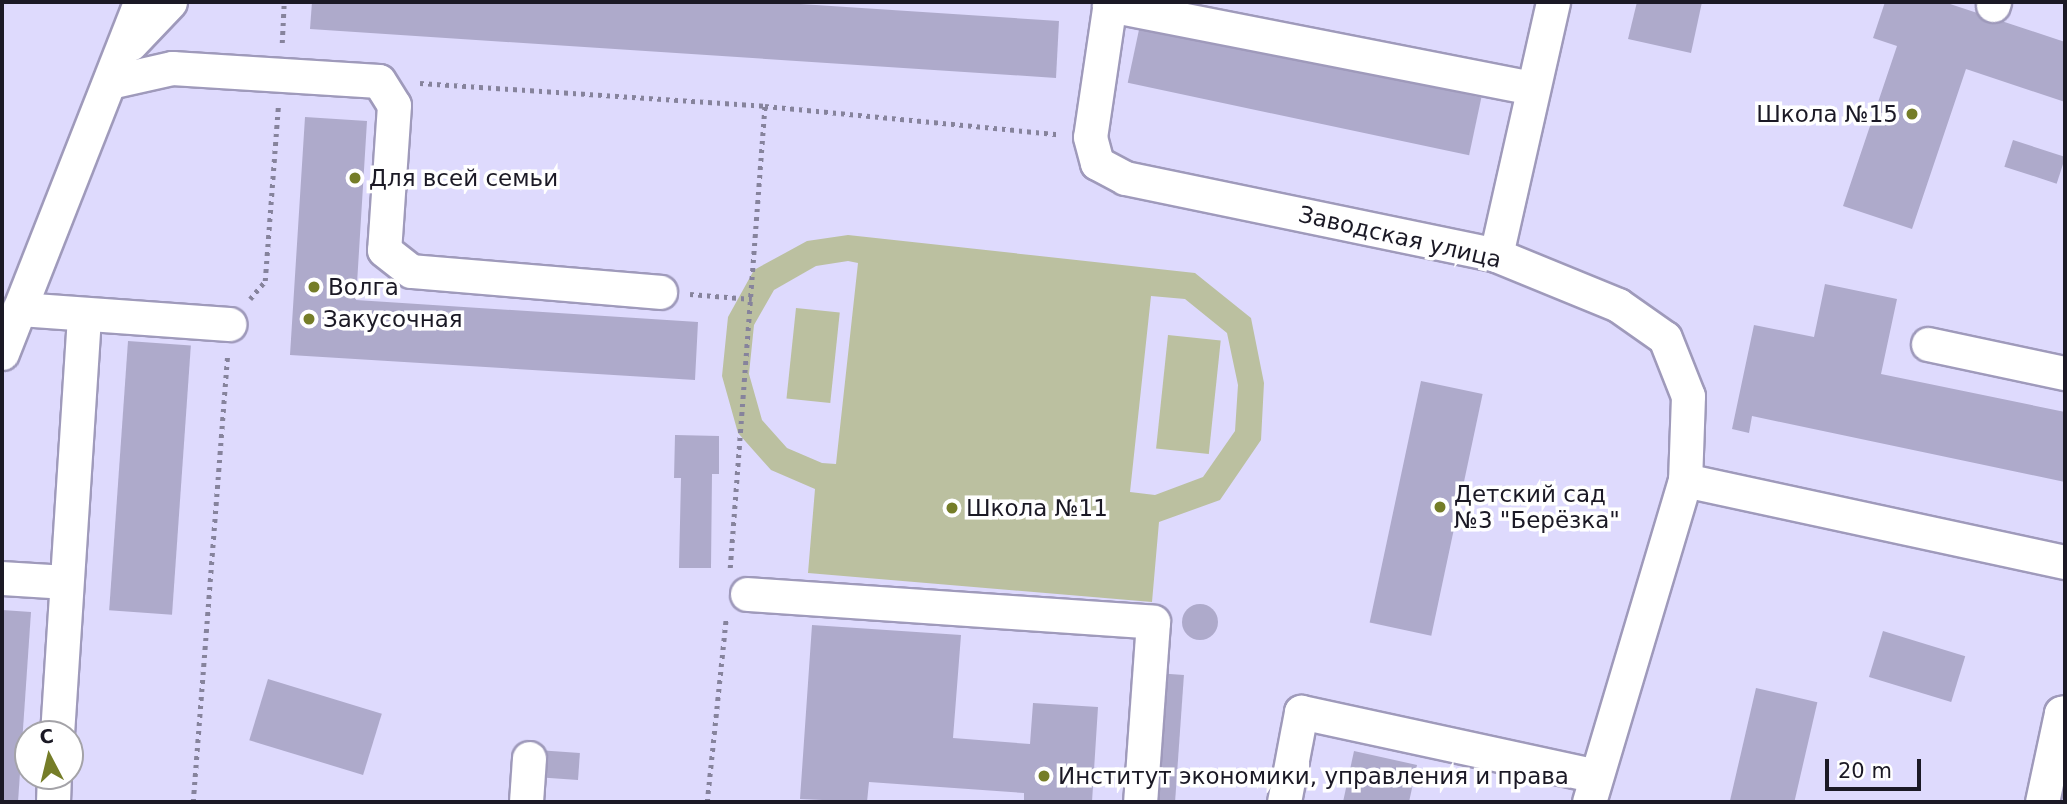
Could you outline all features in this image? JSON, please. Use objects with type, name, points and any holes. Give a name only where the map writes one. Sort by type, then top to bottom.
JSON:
[{"type":"street","points":[[2,353],[140,2]]},
{"type":"street","points":[[115,67],[170,2]]},
{"type":"street","points":[[1496,256],[1553,2]]},
{"type":"street","points":[[1090,137],[1109,3],[1241,15],[1532,88]]},
{"type":"street","points":[[115,67],[379,81],[394,105],[384,250],[411,271],[660,292]]},
{"type":"street","name":"Заводская улица","points":[[1090,137],[1097,163],[1125,178],[1496,256],[1619,305],[1665,338],[1688,396],[1685,480],[1593,789]]},
{"type":"street","points":[[19,309],[229,324]]},
{"type":"street","points":[[58,720],[83,314]]},
{"type":"street","points":[[1928,344],[2065,373]]},
{"type":"street","points":[[1685,480],[2065,562]]},
{"type":"street","points":[[2,578],[66,582]]},
{"type":"street","points":[[734,594],[1153,622],[1140,802]]},
{"type":"street","points":[[1284,802],[1301,712],[1593,789]]},
{"type":"street","points":[[2042,802],[2061,713],[2065,712]]},
{"type":"street","points":[[526,802],[529,758]]},
{"type":"path","points":[[193,802],[229,324],[265,281],[284,2]]},
{"type":"path","points":[[379,81],[765,106],[1090,137]]},
{"type":"path","points":[[707,802],[734,594],[765,106]]},
{"type":"path","points":[[660,292],[752,299]]},
{"type":"green space","points":[[848,235],[1195,273],[1251,318],[1264,383],[1261,440],[1220,500],[1159,522],[1152,602],[808,573],[815,489],[771,470],[738,433],[722,376],[728,317],[754,270],[807,241]],"holes":[[[848,261],[858,263],[836,464],[822,463],[787,448],[762,420],[749,374],[754,325],[774,290],[816,266]],[[1151,296],[1185,299],[1227,333],[1238,385],[1235,431],[1203,477],[1155,495],[1130,492]]]},
{"type":"green space","points":[[796,308],[840,313],[830,403],[786,399]]},
{"type":"green space","points":[[1168,335],[1221,341],[1209,454],[1156,448]]},
{"type":"building","points":[[312,2],[770,2],[1059,21],[1056,78],[310,29]]},
{"type":"building","points":[[1637,2],[1702,2],[1691,53],[1628,39]]},
{"type":"building","points":[[1885,2],[1944,2],[2065,42],[2065,102],[1966,69],[1912,229],[1843,206],[1897,46],[1873,38]]},
{"type":"building","points":[[1140,25],[1481,98],[1469,155],[1128,83]]},
{"type":"building","points":[[305,117],[367,121],[356,300],[698,322],[695,380],[290,355]]},
{"type":"building","points":[[2013,140],[2065,157],[2057,184],[2004,167]]},
{"type":"building","points":[[1825,284],[1897,299],[1881,374],[2065,412],[2065,482],[1752,416],[1749,433],[1732,429],[1754,325],[1814,337]]},
{"type":"building","points":[[128,341],[191,345],[172,615],[109,610]]},
{"type":"building","points":[[1421,381],[1483,394],[1431,636],[1370,623]]},
{"type":"building","points":[[675,435],[719,436],[719,474],[712,474],[711,568],[679,568],[681,478],[674,478]]},
{"type":"building","points":[[1200,604],[1212,610],[1218,622],[1212,634],[1200,640],[1188,634],[1182,622],[1188,610]]},
{"type":"building","points":[[2,610],[31,612],[24,720],[14,720],[14,790],[19,790],[18,802],[2,802]]},
{"type":"building","points":[[812,625],[961,635],[953,738],[1030,744],[1033,703],[1098,707],[1092,802],[1024,802],[1024,793],[869,782],[867,802],[800,799]]},
{"type":"building","points":[[1883,631],[1965,656],[1951,702],[1869,677]]},
{"type":"building","points":[[1156,673],[1184,675],[1175,802],[1147,802]]},
{"type":"building","points":[[268,679],[382,714],[363,775],[249,740]]},
{"type":"building","points":[[1756,688],[1817,702],[1794,802],[1730,802]]},
{"type":"building","points":[[537,750],[580,753],[578,780],[535,777]]},
{"type":"building","points":[[1354,751],[1417,765],[1409,802],[1343,802]]},
{"type":"place","name":"Школа №15","points":[[1912,114]]},
{"type":"place","name":"Для всей семьи","points":[[355,178]]},
{"type":"place","name":"Волга","points":[[314,287]]},
{"type":"place","name":"Закусочная","points":[[309,319]]},
{"type":"place","name":"Детский сад №3 \"Берёзка\"","points":[[1440,507]]},
{"type":"place","name":"Школа №11","points":[[952,508]]},
{"type":"place","name":"Институт экономики, управления и права","points":[[1044,776]]}]
